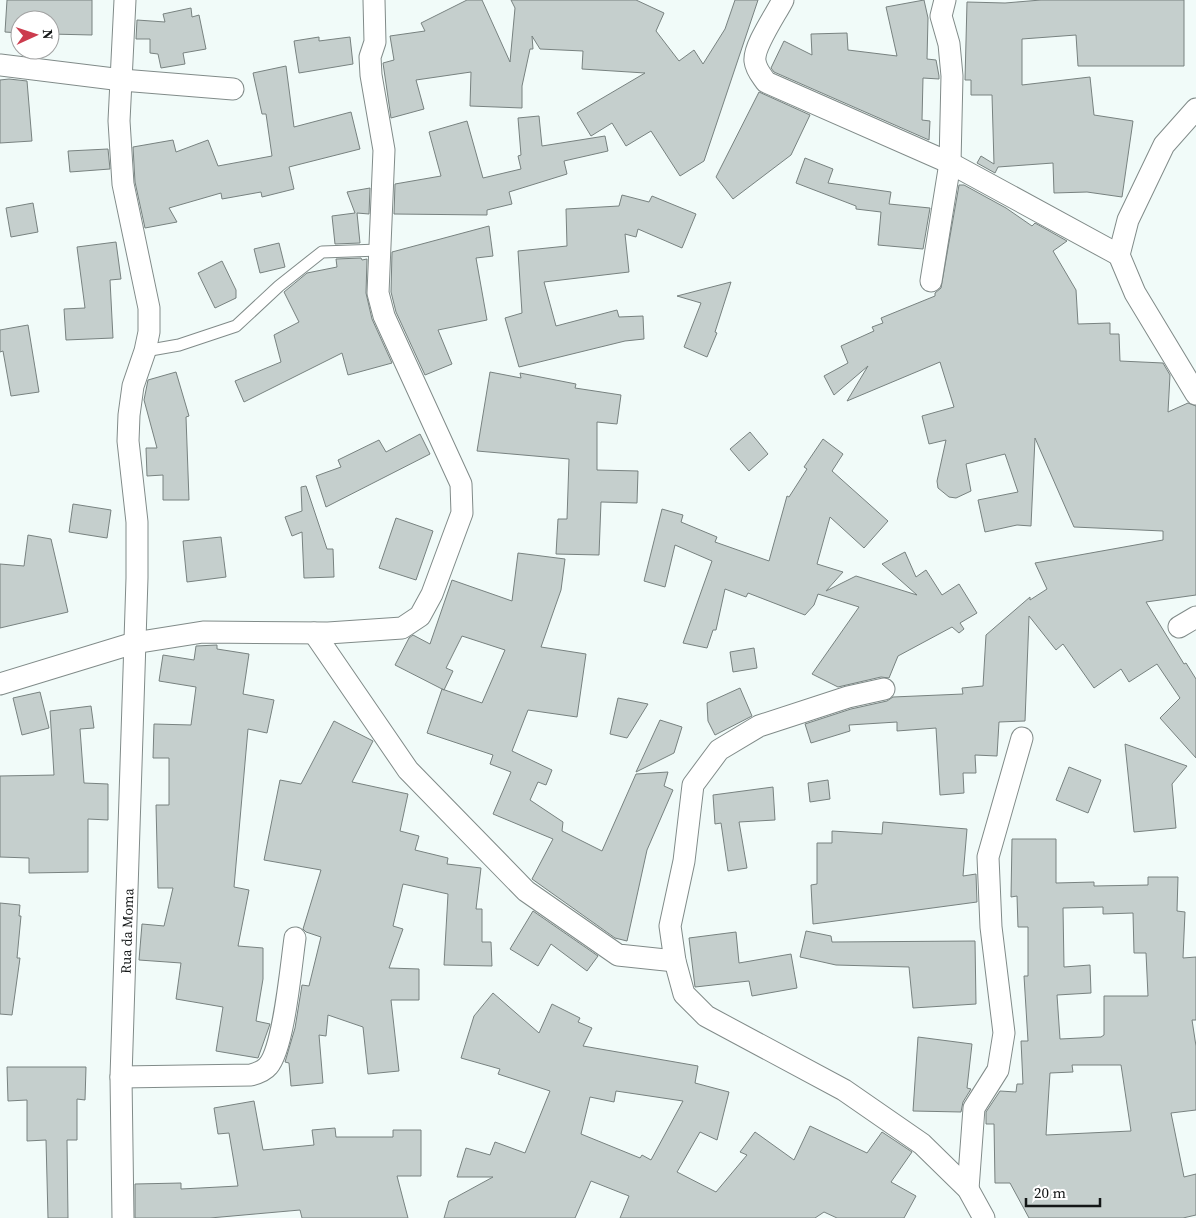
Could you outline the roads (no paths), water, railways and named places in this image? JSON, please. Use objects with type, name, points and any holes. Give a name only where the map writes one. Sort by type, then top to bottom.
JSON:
[{"type":"street","name":"Rua da Moma","points":[[123,1218],[122,1077],[133,760],[137,522],[128,441],[133,386],[145,351],[149,308],[123,184],[119,121],[125,0]]},
{"type":"street","points":[[0,684],[134,644],[203,632],[314,633],[402,628],[420,616],[432,594],[462,514],[460,484],[384,316],[378,293],[378,250],[384,150],[371,75],[370,58],[375,42],[374,0]]},
{"type":"street","points":[[783,0],[758,46],[754,60],[766,82],[950,163],[1118,255],[1135,293],[1196,394]]},
{"type":"street","points":[[931,281],[950,163],[952,76],[949,44],[942,16],[945,0]]},
{"type":"street","points":[[0,65],[122,80],[233,89]]},
{"type":"street","points":[[1118,255],[1128,220],[1164,146],[1196,109]]},
{"type":"street","points":[[314,633],[408,770],[526,891],[618,955],[675,961]]},
{"type":"street","points":[[884,690],[848,696],[759,726],[719,750],[693,785],[684,861],[670,926],[675,961],[684,994],[706,1016],[844,1090],[922,1144],[968,1189],[984,1218]]},
{"type":"street","points":[[968,1189],[974,1108],[998,1070],[1004,1033],[991,927],[988,857],[1022,738]]},
{"type":"street","points":[[122,1077],[252,1075],[262,1071],[269,1065],[280,1033],[295,938]]},
{"type":"lane","points":[[145,351],[179,345],[236,326],[279,286],[322,252],[378,250]]}]
